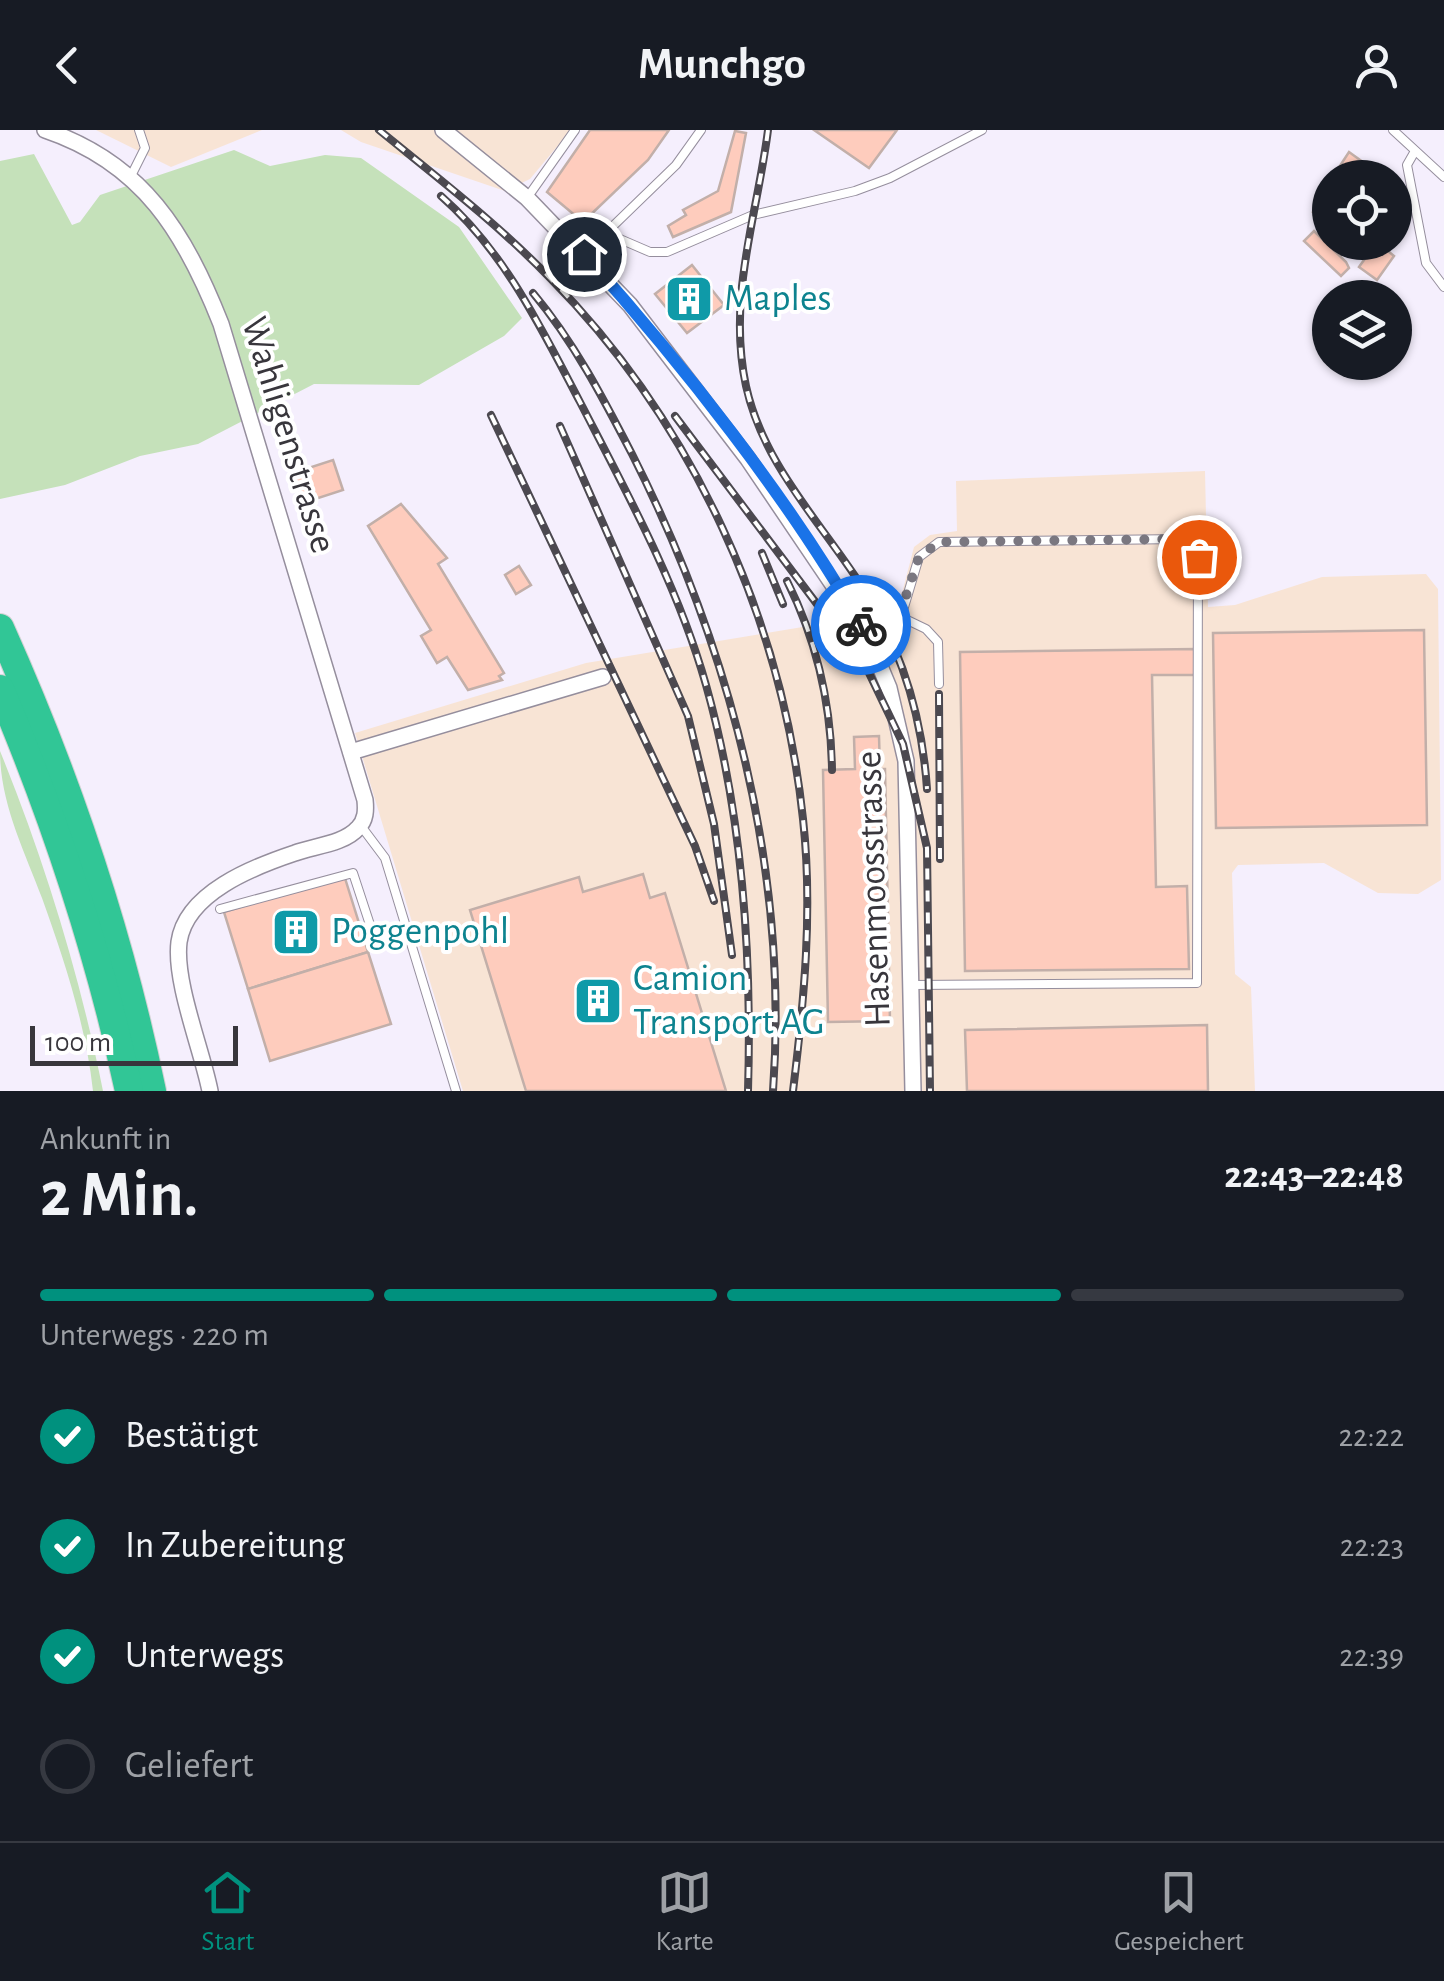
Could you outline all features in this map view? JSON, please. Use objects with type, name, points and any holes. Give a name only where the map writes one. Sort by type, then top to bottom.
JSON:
[{"type":"highway","points":[[0,628],[86,842],[126,979],[152,1091]]},
{"type":"highway","points":[[0,688],[54,823],[93,946],[129,1091]]},
{"type":"street","name":"Wahligenstrasse","points":[[45,130],[85,147],[130,178],[171,222],[196,260],[221,324],[351,752],[366,805],[360,826]]},
{"type":"street","name":"Hasenmoosstrasse","points":[[442,130],[527,198],[630,305],[748,459],[866,634],[895,707],[906,761],[913,1091]]},
{"type":"street","points":[[351,752],[603,677]]},
{"type":"street","points":[[210,1091],[179,960],[180,937],[189,915],[206,897],[228,884],[284,857],[346,836],[360,826]]},
{"type":"lane","points":[[130,178],[146,148],[139,130]]},
{"type":"lane","points":[[527,198],[575,130]]},
{"type":"lane","points":[[584,254],[676,166],[701,130]]},
{"type":"lane","points":[[606,233],[650,252],[667,252],[753,215],[855,191],[890,178],[982,130]]},
{"type":"lane","points":[[1393,130],[1444,178]]},
{"type":"lane","points":[[1414,151],[1408,165],[1426,262],[1444,287]]},
{"type":"lane","points":[[866,634],[900,617],[919,557],[939,542],[1183,539],[1198,548],[1197,984],[912,985]]},
{"type":"lane","points":[[900,617],[926,630],[938,642],[939,684]]},
{"type":"lane","points":[[360,826],[385,858],[456,1091]]},
{"type":"lane","points":[[220,909],[352,873],[378,946],[408,936]]},
{"type":"shaded area","points":[[96,130],[262,130],[171,167]]},
{"type":"shaded area","points":[[341,130],[571,130],[530,179],[505,191],[361,142]]},
{"type":"shaded area","points":[[1205,471],[1208,607],[1235,605],[1322,577],[1426,574],[1438,589],[1441,880],[1418,894],[1378,893],[1324,863],[1238,865],[1232,873],[1235,974],[1251,987],[1255,1091],[463,1091],[355,733],[586,663],[887,613],[899,605],[914,547],[930,535],[957,531],[956,481]]},
{"type":"green space","points":[[234,150],[270,166],[325,155],[361,158],[459,227],[522,318],[504,336],[419,385],[314,384],[198,444],[140,456],[65,485],[0,499],[0,161],[34,154],[72,225],[80,222],[100,195]]},
{"type":"green space","points":[[0,751],[59,918],[103,1091],[93,1091],[80,1017],[9,808]]},
{"type":"building","points":[[590,130],[669,130],[648,160],[583,222],[547,192]]},
{"type":"building","points":[[814,130],[897,130],[869,168]]},
{"type":"building","points":[[735,131],[746,133],[731,212],[673,237],[668,226],[686,215],[683,210],[718,191]]},
{"type":"building","points":[[1349,152],[1360,160],[1344,160]]},
{"type":"building","points":[[1324,260],[1344,260],[1349,268],[1341,276]]},
{"type":"building","points":[[1364,260],[1391,260],[1377,280],[1359,267]]},
{"type":"building","name":"Maples","points":[[692,265],[724,305],[687,333],[655,294]]},
{"type":"building","points":[[333,460],[343,490],[303,503],[293,473]]},
{"type":"building","points":[[401,504],[447,558],[438,564],[504,673],[499,676],[502,680],[468,690],[447,657],[437,663],[421,636],[431,630],[368,526]]},
{"type":"building","points":[[519,566],[531,585],[516,594],[505,575]]},
{"type":"building","points":[[1424,630],[1427,825],[1216,828],[1213,633]]},
{"type":"building","points":[[1195,649],[1195,675],[1152,675],[1156,887],[1187,886],[1189,969],[965,971],[960,652]]},
{"type":"building","points":[[879,736],[880,769],[885,769],[890,1021],[828,1022],[823,770],[855,769],[854,737]]},
{"type":"building","name":"Camion Transport AG","points":[[643,874],[650,898],[665,893],[726,1091],[526,1091],[470,910],[579,877],[583,892]]},
{"type":"building","name":"Poggenpohl","points":[[344,875],[368,952],[248,989],[224,912]]},
{"type":"building","name":"Poggenpohl","points":[[368,952],[391,1024],[270,1061],[248,989]]},
{"type":"building","points":[[1207,1025],[1208,1091],[967,1091],[965,1030]]},
{"type":"railway","points":[[379,130],[510,239],[602,335],[688,460],[722,528],[775,670],[792,744],[803,819],[807,921],[793,1091]]},
{"type":"railway","points":[[768,130],[742,289],[741,353],[746,386],[754,414],[778,465],[859,582],[886,630],[914,707],[927,789]]},
{"type":"railway","points":[[441,196],[484,241],[536,319],[650,540],[694,648],[719,735],[737,835],[746,938],[748,1091]]},
{"type":"railway","points":[[533,293],[575,351],[632,454],[698,605],[724,684],[762,844],[772,926],[776,1009],[773,1091]]},
{"type":"railway","points":[[491,415],[695,846],[714,901]]},
{"type":"railway","points":[[675,416],[869,673],[903,744],[927,848],[930,1091]]},
{"type":"railway","points":[[560,426],[688,716],[714,824],[732,955]]},
{"type":"railway","points":[[762,553],[783,604]]},
{"type":"railway","points":[[787,581],[807,626],[820,673],[829,721],[832,770]]},
{"type":"railway","points":[[939,694],[940,859]]},
{"type":"way so far","points":[[861,625],[866,634],[898,620],[919,557],[939,542],[1183,539],[1195,543],[1199,557]]},
{"type":"place","name":"Maples","points":[[689,299]]},
{"type":"place","name":"Poggenpohl","points":[[296,932]]},
{"type":"place","name":"Camion Transport AG","points":[[598,1001]]},
{"type":"route","points":[[584,254],[630,305],[748,459],[861,625]]}]
